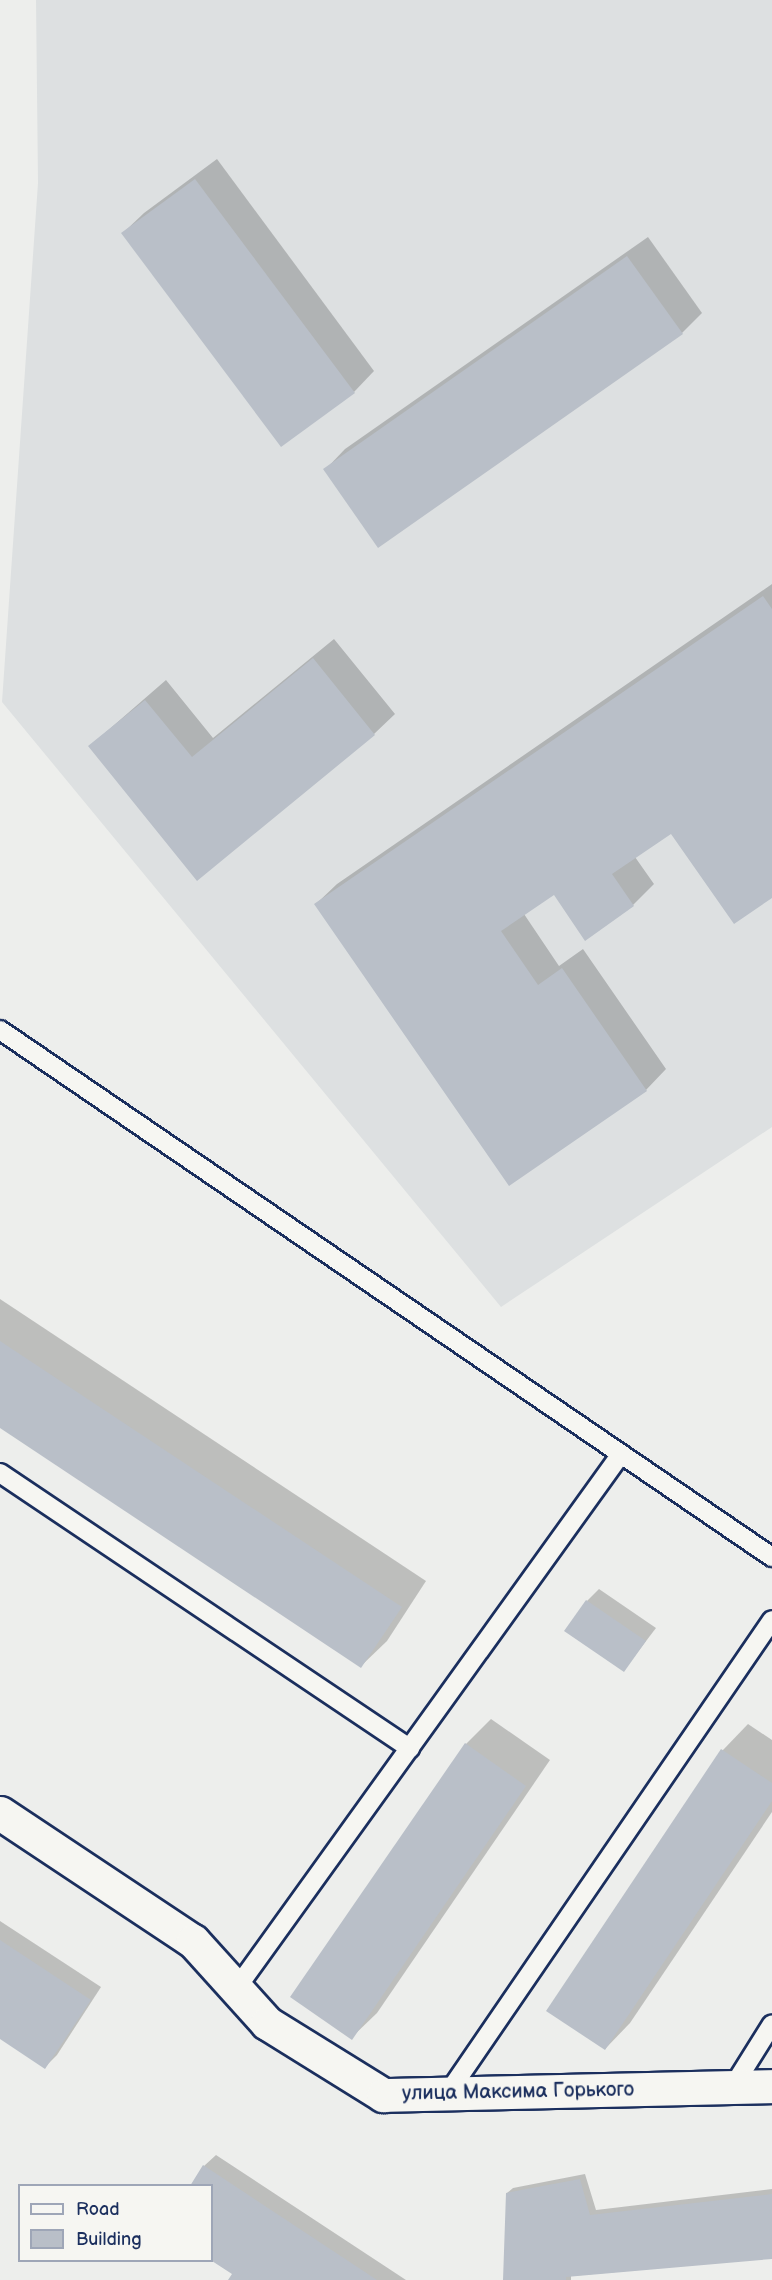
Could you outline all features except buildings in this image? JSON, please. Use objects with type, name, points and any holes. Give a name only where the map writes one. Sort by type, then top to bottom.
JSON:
[{"type":"street","name":"улица Максима Горького","points":[[0,1813],[193,1941],[267,2023],[383,2095],[772,2086]]},
{"type":"lane","points":[[0,1030],[772,1557]]},
{"type":"lane","points":[[236,1989],[621,1455]]},
{"type":"lane","points":[[0,1473],[410,1748]]},
{"type":"lane","points":[[448,2093],[772,1620]]},
{"type":"lane","points":[[732,2088],[772,2024]]},
{"type":"shaded area","points":[[36,0],[772,0],[772,1127],[501,1307],[2,702],[38,183]]}]
